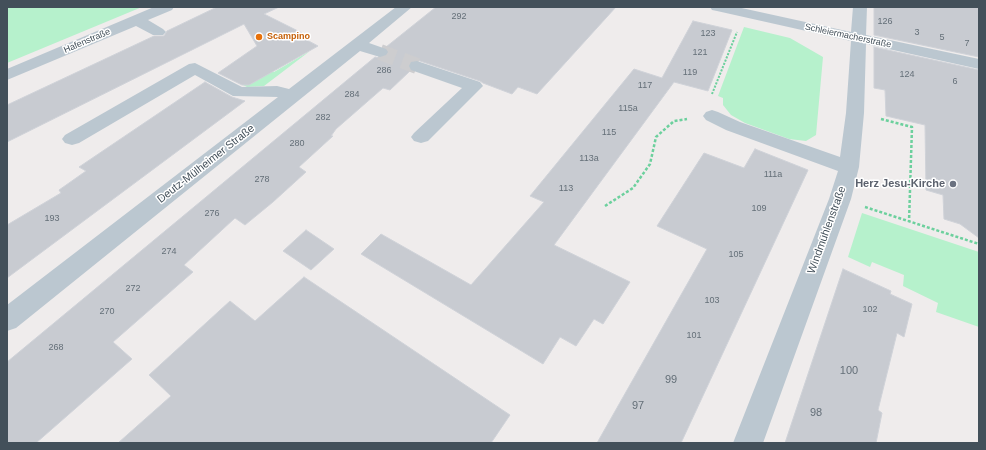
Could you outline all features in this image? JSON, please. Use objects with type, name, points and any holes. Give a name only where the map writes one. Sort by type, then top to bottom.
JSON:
[{"type":"street","name":"Hafenstraße","points":[[7,76],[167,7]]},
{"type":"street","name":"Deutz-Mülheimer Straße","points":[[7,320],[405,7]]},
{"type":"street","name":"Schleiermacherstraße","points":[[717,7],[979,64]]},
{"type":"street","name":"Windmühlenstraße","points":[[748,443],[840,199],[849,167],[855,113],[860,7]]},
{"type":"street","points":[[136,20],[158,32]]},
{"type":"street","points":[[357,45],[380,52]]},
{"type":"street","points":[[417,66],[474,86],[421,137]]},
{"type":"street","points":[[72,139],[196,68],[239,92],[277,91],[292,96]]},
{"type":"street","points":[[712,116],[733,126],[849,167]]},
{"type":"path","points":[[712,94],[745,13]]},
{"type":"path","points":[[855,113],[912,127],[909,222]]},
{"type":"path","points":[[605,206],[633,188],[650,164],[656,137],[674,121],[712,116]]},
{"type":"path","points":[[840,199],[979,244]]},
{"type":"green space","points":[[7,7],[142,7],[7,63]]},
{"type":"green space","points":[[744,27],[790,38],[823,57],[816,135],[806,141],[789,139],[745,123],[731,115],[723,105],[723,98],[718,96]]},
{"type":"green space","points":[[310,51],[264,86],[247,87],[243,85],[270,70],[274,72]]},
{"type":"green space","points":[[862,213],[979,252],[979,327],[936,312],[938,303],[903,286],[904,275],[872,262],[870,267],[848,257]]},
{"type":"building","points":[[217,7],[279,7],[264,14],[310,37],[305,39],[318,46],[249,85],[242,85],[218,73],[257,46],[244,24],[7,142],[7,105],[154,36],[164,36],[167,31]]},
{"type":"building","points":[[436,7],[616,7],[537,94],[518,87],[512,94],[480,81],[417,60],[411,61],[408,65],[410,71],[390,90],[383,88],[336,129],[331,136],[333,136],[299,167],[306,172],[273,202],[245,225],[235,218],[184,265],[193,272],[113,342],[132,359],[36,443],[7,443],[7,362],[375,57],[380,58],[387,56],[389,51],[386,47]]},
{"type":"building","points":[[874,7],[979,7],[979,57],[874,35]]},
{"type":"building","points":[[693,21],[732,30],[708,91],[674,82],[554,245],[630,282],[603,324],[594,319],[576,346],[560,337],[543,364],[361,254],[381,234],[471,285],[544,202],[530,196],[634,69],[662,78]]},
{"type":"building","points":[[874,47],[979,70],[979,238],[960,224],[944,219],[943,195],[926,190],[925,125],[886,116],[885,90],[874,88]]},
{"type":"building","points":[[205,82],[232,97],[245,101],[7,278],[7,225],[61,193],[59,190],[86,171],[79,167]]},
{"type":"building","points":[[755,149],[808,170],[681,443],[597,443],[707,249],[657,226],[704,153],[744,168]]},
{"type":"building","points":[[306,230],[334,249],[311,270],[283,251]]},
{"type":"building","points":[[843,269],[891,291],[890,294],[912,304],[904,337],[897,333],[878,410],[882,413],[876,443],[785,443]]},
{"type":"building","points":[[304,277],[510,415],[491,443],[118,443],[171,396],[149,375],[230,301],[255,321]]},
{"type":"tunnel","points":[[380,52],[417,66]]},
{"type":"place","name":"Scampino","points":[[259,37]]},
{"type":"place","name":"Herz Jesu-Kirche","points":[[953,184]]}]
